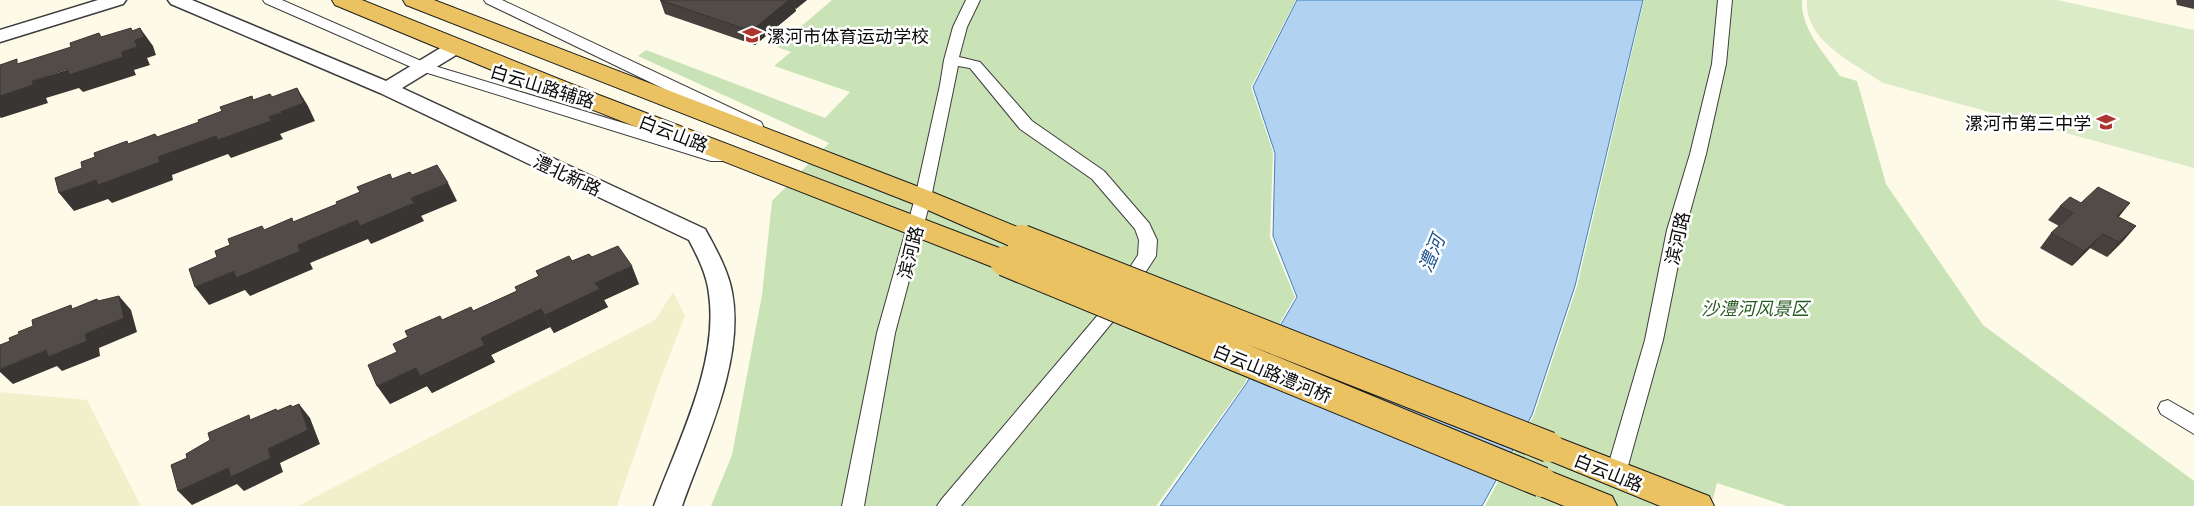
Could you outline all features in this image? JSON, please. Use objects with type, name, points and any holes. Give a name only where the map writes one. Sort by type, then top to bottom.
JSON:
[{"type":"highway","name":"白云山路","points":[[344,0],[454,48],[916,226],[1013,251]]},
{"type":"highway","name":"白云山路","points":[[414,0],[923,198],[1013,251]]},
{"type":"highway","name":"白云山路澧河桥","points":[[1013,251],[1114,306],[1542,482]]},
{"type":"highway","name":"白云山路澧河桥","points":[[1013,251],[1549,447]]},
{"type":"highway","name":"白云山路","points":[[1549,447],[1698,506]]},
{"type":"highway","name":"白云山路","points":[[1542,482],[1593,505]]},
{"type":"street","points":[[0,23],[77,0]]},
{"type":"street","points":[[0,36],[117,0]]},
{"type":"street","name":"澧北新路","points":[[177,0],[387,89],[697,235],[711,257],[722,295],[722,342],[711,386],[668,506]]},
{"type":"street","name":"白云山路辅路","points":[[270,0],[423,67],[813,185]]},
{"type":"street","points":[[490,0],[512,8],[826,160]]},
{"type":"street","name":"滨河路","points":[[853,506],[886,333],[923,198],[948,86],[951,60],[960,27],[973,0]]},
{"type":"street","name":"滨河路","points":[[1616,473],[1654,340],[1676,230],[1698,154],[1719,64],[1725,0]]},
{"type":"street","points":[[387,89],[454,48]]},
{"type":"street","points":[[948,506],[1114,306],[1147,256],[1148,240],[1142,227],[1098,174],[1026,126],[975,65],[951,60]]},
{"type":"street","points":[[2168,408],[2194,426]]},
{"type":"green space","points":[[832,0],[1296,0],[1251,87],[1273,152],[1270,237],[1295,297],[1243,386],[1156,506],[711,506],[732,455],[762,295],[772,201],[829,143],[638,56],[646,50],[825,118],[850,92],[774,66],[791,52],[777,47]]},
{"type":"green space","name":"沙澧河风景区","points":[[1644,0],[1802,0],[1805,21],[1821,50],[1840,76],[1857,81],[1886,184],[1983,325],[2194,481],[2194,506],[1787,506],[1717,483],[1711,506],[1485,506],[1534,415],[1577,286]]},
{"type":"green space","name":"漯河市第三中学","points":[[1807,0],[2057,0],[2194,30],[2194,168],[1883,83],[1845,59],[1822,39],[1808,15]]},
{"type":"green space","points":[[673,292],[685,316],[659,383],[617,506],[298,506],[655,320]]},
{"type":"green space","points":[[0,392],[87,400],[141,506],[0,506]]},
{"type":"water","name":"澧河","points":[[1297,0],[1643,0],[1575,286],[1532,415],[1482,506],[1160,506],[1246,384],[1297,297],[1273,236],[1275,153],[1253,87]]},
{"type":"building","points":[[660,0],[789,0],[751,31]]},
{"type":"building","points":[[131,28],[132,31],[140,28],[144,37],[135,40],[137,47],[122,52],[123,57],[69,75],[67,69],[32,81],[33,85],[0,96],[0,65],[17,59],[17,64],[71,47],[70,43],[99,33],[101,37]]},
{"type":"building","points":[[297,88],[304,103],[269,116],[271,121],[218,140],[216,136],[158,157],[160,162],[98,185],[96,180],[59,193],[55,178],[82,168],[81,162],[95,157],[94,153],[127,141],[128,144],[155,134],[157,137],[199,122],[198,120],[222,111],[220,107],[252,96],[253,100],[270,94],[272,97]]},
{"type":"building","points":[[437,165],[448,183],[411,198],[414,203],[360,226],[357,220],[298,245],[300,251],[236,278],[234,271],[195,287],[189,269],[217,257],[215,251],[230,245],[228,239],[262,226],[264,230],[292,218],[293,222],[337,204],[336,202],[360,192],[357,187],[390,174],[392,179],[410,172],[412,175]]},
{"type":"building","points":[[2098,187],[2130,203],[2117,216],[2136,226],[2119,242],[2103,234],[2084,251],[2051,233],[2073,213],[2060,206],[2070,197],[2081,203]]},
{"type":"building","points":[[618,246],[632,266],[595,283],[600,289],[545,315],[541,309],[481,338],[485,345],[420,376],[416,368],[377,386],[368,365],[397,352],[393,344],[408,337],[405,331],[440,316],[442,320],[471,307],[473,311],[517,291],[515,287],[539,276],[536,271],[569,256],[572,261],[589,254],[592,257]]},
{"type":"building","points":[[119,296],[124,318],[85,334],[87,341],[48,357],[46,350],[0,369],[0,345],[10,341],[9,338],[19,334],[18,332],[33,326],[32,320],[71,305],[72,309],[97,299],[98,301]]},
{"type":"building","points":[[299,404],[308,430],[268,449],[271,458],[231,477],[228,468],[178,491],[171,465],[187,458],[186,454],[210,440],[208,433],[249,415],[250,420],[276,409],[277,411]]},
{"type":"place","name":"漯河市体育运动学校","points":[[752,35]]},
{"type":"place","name":"漯河市第三中学","points":[[2106,122]]}]
